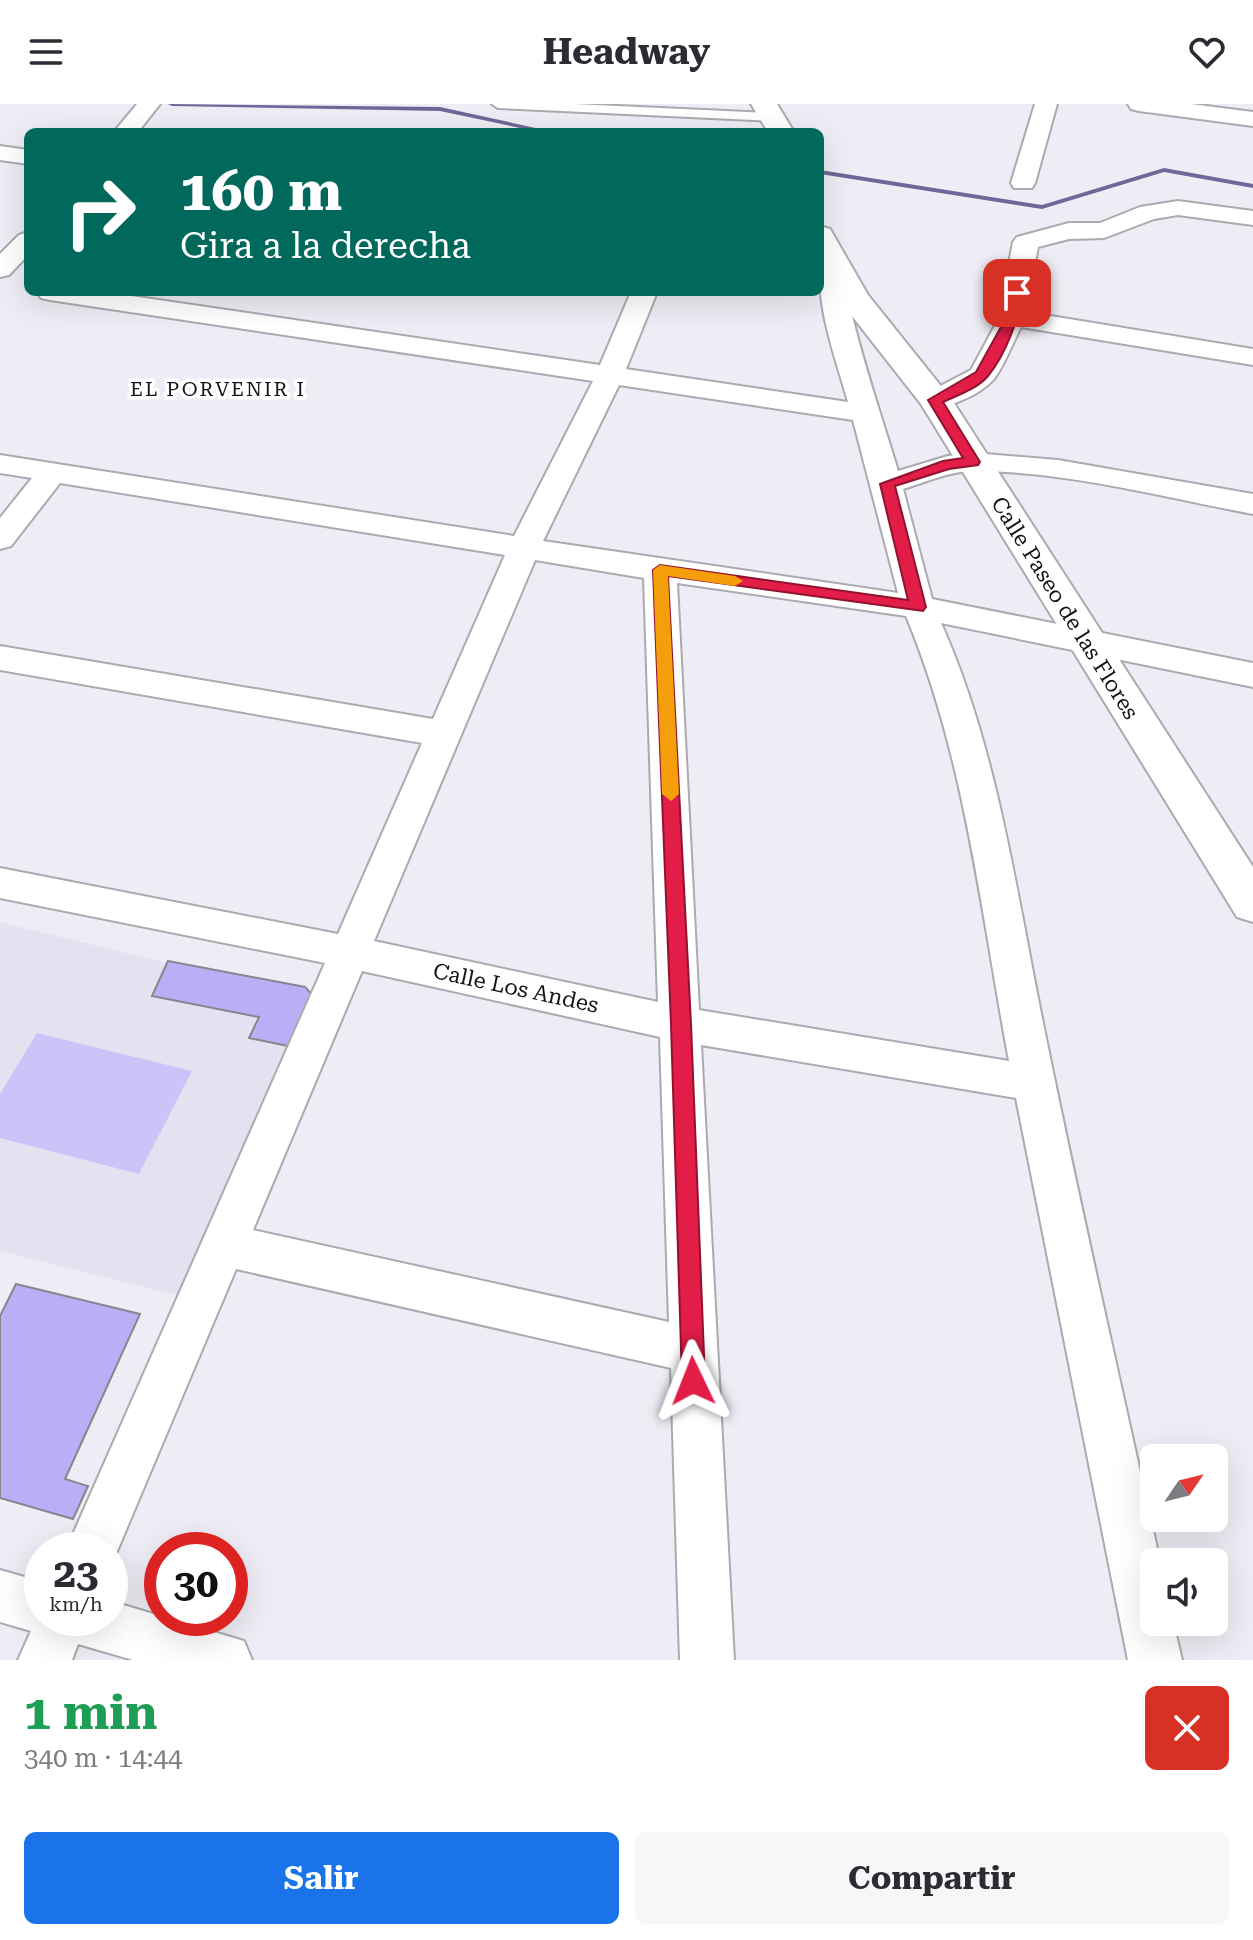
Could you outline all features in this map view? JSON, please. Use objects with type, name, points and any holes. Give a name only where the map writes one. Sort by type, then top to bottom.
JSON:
[{"type":"street","points":[[129,128],[149,104]]},
{"type":"street","points":[[1023,183],[1046,104]]},
{"type":"street","points":[[1139,104],[1253,119]]},
{"type":"street","points":[[0,153],[24,156]]},
{"type":"street","points":[[935,400],[982,375],[1012,318],[1026,242],[1069,231],[1104,230],[1149,212],[1178,208],[1253,218]]},
{"type":"street","points":[[5,280],[24,247]]},
{"type":"street","points":[[827,251],[833,288],[918,607],[943,665],[966,736],[1034,1083],[1155,1660]]},
{"type":"street","name":"Calle Paseo de las Flores","points":[[827,251],[856,300],[935,400],[1253,904]]},
{"type":"street","points":[[77,296],[866,413]]},
{"type":"street","points":[[100,1532],[524,548],[609,376],[642,296]]},
{"type":"street","points":[[1012,318],[1253,357]]},
{"type":"street","points":[[887,484],[948,465],[973,462],[1058,469],[1253,504]]},
{"type":"street","points":[[0,464],[660,570],[918,607],[1253,675]]},
{"type":"street","points":[[0,539],[52,473]]},
{"type":"street","points":[[660,570],[707,1660]]},
{"type":"street","points":[[0,658],[446,734]]},
{"type":"street","name":"Calle Los Andes","points":[[0,883],[348,952],[681,1024],[1034,1083]]},
{"type":"street","points":[[225,1245],[692,1350]]},
{"type":"street","points":[[0,1596],[24,1603]]},
{"type":"street","points":[[128,1632],[225,1660]]},
{"type":"street","points":[[45,1660],[55,1636]]},
{"type":"lane","points":[[498,104],[773,118]]},
{"type":"shaded area","points":[[0,922],[317,1000],[193,1299],[0,1251]]},
{"type":"shaded area","points":[[37,1033],[192,1071],[139,1174],[0,1138],[0,1094]]},
{"type":"building","points":[[168,961],[305,987],[317,1000],[298,1048],[249,1038],[259,1017],[152,996]]},
{"type":"building","points":[[16,1284],[140,1314],[65,1479],[88,1486],[73,1519],[0,1498],[0,1316]]},
{"type":"waterway","points":[[172,104],[440,109],[531,128]]},
{"type":"waterway","points":[[824,173],[1042,207],[1164,170],[1253,186]]},
{"type":"slow traffic","points":[[671,794],[660,570],[735,581]]},
{"type":"district","name":"EL PORVENIR I","points":[[218,389]]},
{"type":"route","points":[[693,1381],[681,1024],[660,570],[918,607],[887,484],[948,465],[973,462],[935,400],[982,375],[1012,318],[1017,293]]}]
